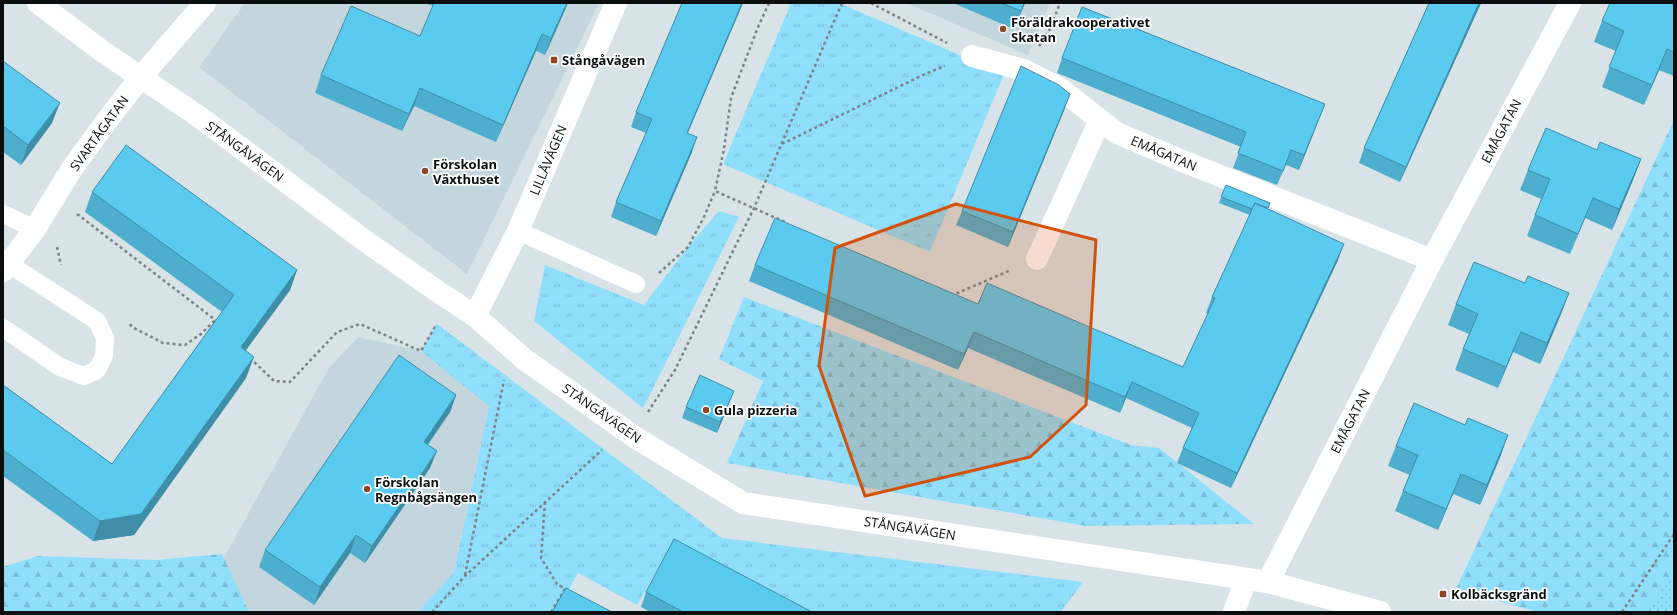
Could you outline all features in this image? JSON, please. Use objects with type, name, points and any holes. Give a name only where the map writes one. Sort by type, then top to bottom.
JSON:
[{"type":"street","name":"STÅNGÅVÄGEN","points":[[38,3],[140,78],[198,116],[368,243],[475,316],[524,359],[633,436],[743,503],[1268,582],[1380,612]]},
{"type":"street","name":"SVARTÅGATAN","points":[[6,268],[35,230],[71,170],[140,78],[205,3]]},
{"type":"street","name":"LILLÅVÄGEN","points":[[475,316],[518,231],[616,3]]},
{"type":"street","name":"EMÅGATAN","points":[[1268,582],[1432,260],[1570,3]]},
{"type":"street","name":"EMÅGATAN","points":[[972,56],[1024,70],[1062,89],[1117,133],[1180,160],[1432,260]]},
{"type":"street","points":[[1037,259],[1100,120]]},
{"type":"street","points":[[1234,612],[1246,579]]},
{"type":"lane","points":[[3,214],[35,230]]},
{"type":"lane","points":[[518,231],[636,284]]},
{"type":"lane","points":[[3,328],[60,367],[84,376],[97,370],[104,356],[105,338],[97,321],[6,268]]},
{"type":"path","points":[[636,284],[646,284],[688,247],[704,217],[715,191],[724,149],[731,98],[758,27],[770,3]]},
{"type":"path","points":[[432,612],[465,576],[603,449],[618,460],[675,370],[754,208],[842,3]]},
{"type":"path","points":[[871,3],[972,56]]},
{"type":"path","points":[[1024,70],[1050,29],[1060,3]]},
{"type":"path","points":[[781,145],[925,74],[972,56]]},
{"type":"path","points":[[715,191],[789,224]]},
{"type":"path","points":[[71,210],[216,319],[221,325]]},
{"type":"path","points":[[57,244],[61,267]]},
{"type":"path","points":[[946,292],[953,295],[1037,259]]},
{"type":"path","points":[[129,322],[132,327],[163,343],[185,345],[201,334],[216,319]]},
{"type":"path","points":[[247,355],[274,381],[290,382],[337,332],[360,324],[421,352]]},
{"type":"path","points":[[465,576],[505,375]]},
{"type":"path","points":[[545,502],[541,558],[557,584],[570,592]]},
{"type":"path","points":[[1622,612],[1674,534]]},
{"type":"path","points":[[551,612],[564,589]]},
{"type":"highlighted area","points":[[956,204],[1096,240],[1086,405],[1030,457],[865,496],[819,366],[835,248]]},
{"type":"shaded area","name":"Förskolan Växthuset","points":[[245,3],[599,3],[467,274],[199,67]]},
{"type":"shaded area","name":"Föräldrakooperativet Skatan","points":[[906,3],[1050,3],[1028,55]]},
{"type":"shaded area","name":"Förskolan Regnbågsängen","points":[[358,337],[421,351],[489,405],[454,572],[418,612],[226,612],[210,583],[329,368]]},
{"type":"green space","points":[[791,3],[839,3],[1004,74],[930,252],[723,164]]},
{"type":"green space","points":[[1674,120],[1674,612],[1537,612],[1456,589]]},
{"type":"green space","points":[[719,211],[739,217],[643,408],[534,321],[545,265],[644,305],[688,247]]},
{"type":"green space","points":[[744,297],[1131,445],[1159,448],[1254,524],[1086,526],[727,463],[763,381],[719,359]]},
{"type":"green space","points":[[437,324],[722,538],[1083,582],[1061,612],[795,612],[669,550],[637,605],[578,573],[556,612],[418,612],[454,572],[489,406],[421,351]]},
{"type":"green space","points":[[222,554],[249,612],[3,612],[3,567],[38,556],[157,560]]},
{"type":"green space","points":[[1674,573],[1674,612],[1653,612],[1647,610]]},
{"type":"building","points":[[434,3],[567,3],[551,38],[542,34],[503,125],[420,88],[409,114],[321,75],[351,6],[420,36]]},
{"type":"building","points":[[682,3],[742,3],[687,133],[697,137],[661,221],[616,202],[652,119],[636,112]]},
{"type":"building","points":[[1001,3],[1024,3],[1021,11]]},
{"type":"building","points":[[1429,3],[1479,3],[1406,167],[1364,148]]},
{"type":"building","points":[[1610,3],[1674,3],[1674,52],[1667,49],[1652,85],[1609,67],[1624,31],[1602,21]]},
{"type":"building","points":[[1082,7],[1325,104],[1304,155],[1291,150],[1283,171],[1238,153],[1246,132],[1062,58]]},
{"type":"building","points":[[3,61],[60,103],[28,145],[3,126]]},
{"type":"building","points":[[1021,66],[1059,85],[1070,94],[1013,232],[962,211]]},
{"type":"building","points":[[1546,128],[1597,150],[1600,142],[1641,159],[1619,209],[1593,198],[1578,234],[1535,215],[1550,179],[1528,170]]},
{"type":"building","points":[[126,145],[297,270],[241,347],[254,357],[141,514],[100,521],[3,450],[3,385],[112,464],[234,295],[92,192]]},
{"type":"building","points":[[1226,185],[1270,203],[1268,208],[1255,203],[1252,209],[1221,197]]},
{"type":"building","points":[[1255,203],[1344,244],[1237,473],[1183,448],[1199,413],[1132,382],[1125,397],[974,332],[964,354],[755,265],[775,218],[978,304],[987,283],[1183,367],[1215,298],[1212,297]]},
{"type":"building","points":[[1474,262],[1525,283],[1528,276],[1569,293],[1547,343],[1521,332],[1506,367],[1463,349],[1478,314],[1456,304]]},
{"type":"building","points":[[399,355],[456,395],[424,442],[437,451],[372,546],[356,535],[320,587],[265,550]]},
{"type":"building","name":"Gula pizzeria","points":[[700,375],[734,391],[720,422],[686,407]]},
{"type":"building","points":[[1414,403],[1465,425],[1468,418],[1508,435],[1487,485],[1461,474],[1446,509],[1403,491],[1418,455],[1396,446]]},
{"type":"building","points":[[674,539],[812,612],[683,612],[646,592]]},
{"type":"building","points":[[566,588],[612,612],[552,612]]},
{"type":"place","name":"Föräldrakooperativet Skatan","points":[[1003,29]]},
{"type":"place","name":"Stångåvägen","points":[[554,60]]},
{"type":"place","name":"Förskolan Växthuset","points":[[425,171]]},
{"type":"place","name":"Gula pizzeria","points":[[706,410]]},
{"type":"place","name":"Förskolan Regnbågsängen","points":[[367,489]]},
{"type":"place","name":"Kolbäcksgränd","points":[[1443,594]]}]
